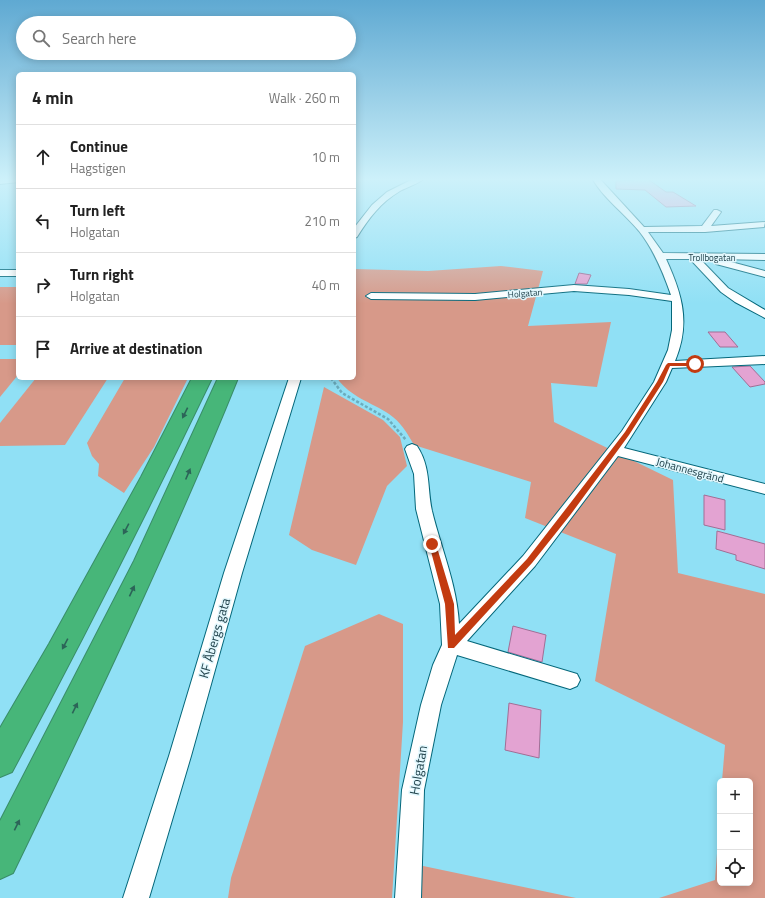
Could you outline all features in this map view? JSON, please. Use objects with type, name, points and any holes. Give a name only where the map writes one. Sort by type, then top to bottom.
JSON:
[{"type":"highway","points":[[0,760],[70,634],[153,477],[201,380]]},
{"type":"highway","points":[[0,860],[99,662],[185,480],[227,380]]},
{"type":"street","points":[[356,233],[365,220]]},
{"type":"street","name":"Holgatan","points":[[408,898],[414,790],[431,705],[451,645],[529,561],[627,434],[660,382],[674,350],[678,330],[677,299],[670,276],[660,256],[642,230],[632,220]]},
{"type":"street","points":[[705,229],[711,220]]},
{"type":"street","points":[[642,230],[705,229],[764,224]]},
{"type":"street","name":"Trollbogatan","points":[[660,256],[765,257]]},
{"type":"street","points":[[696,257],[765,274]]},
{"type":"street","points":[[696,257],[720,286],[733,296],[765,315]]},
{"type":"street","points":[[0,273],[16,273]]},
{"type":"street","name":"Holgatan","points":[[371,296],[475,297],[574,288],[629,292],[677,299]]},
{"type":"street","points":[[668,365],[765,360]]},
{"type":"street","name":"KF Åbergs gata","points":[[136,898],[180,756],[233,573],[294,380]]},
{"type":"street","name":"Holgatan","points":[[412,449],[421,474],[424,509],[449,604],[451,645]]},
{"type":"street","name":"Johannesgränd","points":[[614,450],[765,489]]},
{"type":"street","points":[[451,645],[570,680]]},
{"type":"path","points":[[332,380],[342,393],[388,419],[404,436],[412,449]]},
{"type":"shaded area","points":[[501,266],[543,271],[528,326],[611,322],[597,387],[551,383],[554,422],[673,480],[678,573],[765,594],[765,898],[659,898],[715,880],[717,853],[717,886],[753,886],[753,778],[722,778],[725,745],[595,681],[616,554],[525,518],[531,482],[414,445],[403,428],[393,417],[354,395],[342,385],[338,380],[356,380],[356,269],[428,271]]},
{"type":"shaded area","points":[[0,287],[16,287],[16,345],[0,345]]},
{"type":"shaded area","points":[[0,359],[16,359],[16,377],[0,397]]},
{"type":"shaded area","points":[[34,380],[107,380],[65,445],[0,446],[0,423]]},
{"type":"shaded area","points":[[124,380],[187,380],[154,447],[124,493],[98,476],[99,464],[92,456],[87,443]]},
{"type":"shaded area","points":[[324,387],[383,420],[400,437],[407,466],[387,486],[356,565],[312,550],[289,535]]},
{"type":"shaded area","points":[[379,614],[403,624],[403,722],[392,898],[228,898],[231,878],[305,646]]},
{"type":"shaded area","points":[[409,863],[576,898],[408,898]]},
{"type":"building","points":[[579,273],[591,275],[587,284],[575,284]]},
{"type":"building","points":[[708,332],[725,332],[738,347],[720,347]]},
{"type":"building","points":[[750,366],[765,382],[765,384],[750,387],[732,367]]},
{"type":"building","points":[[704,495],[725,500],[725,530],[704,525]]},
{"type":"building","points":[[717,531],[765,544],[765,569],[736,560],[736,555],[716,549]]},
{"type":"building","points":[[513,626],[546,635],[542,662],[508,652]]},
{"type":"building","points":[[509,703],[541,710],[539,758],[505,750]]},
{"type":"route","points":[[432,544],[449,604],[451,645],[529,561],[568,512],[627,434],[660,382],[668,365],[695,364]]}]
